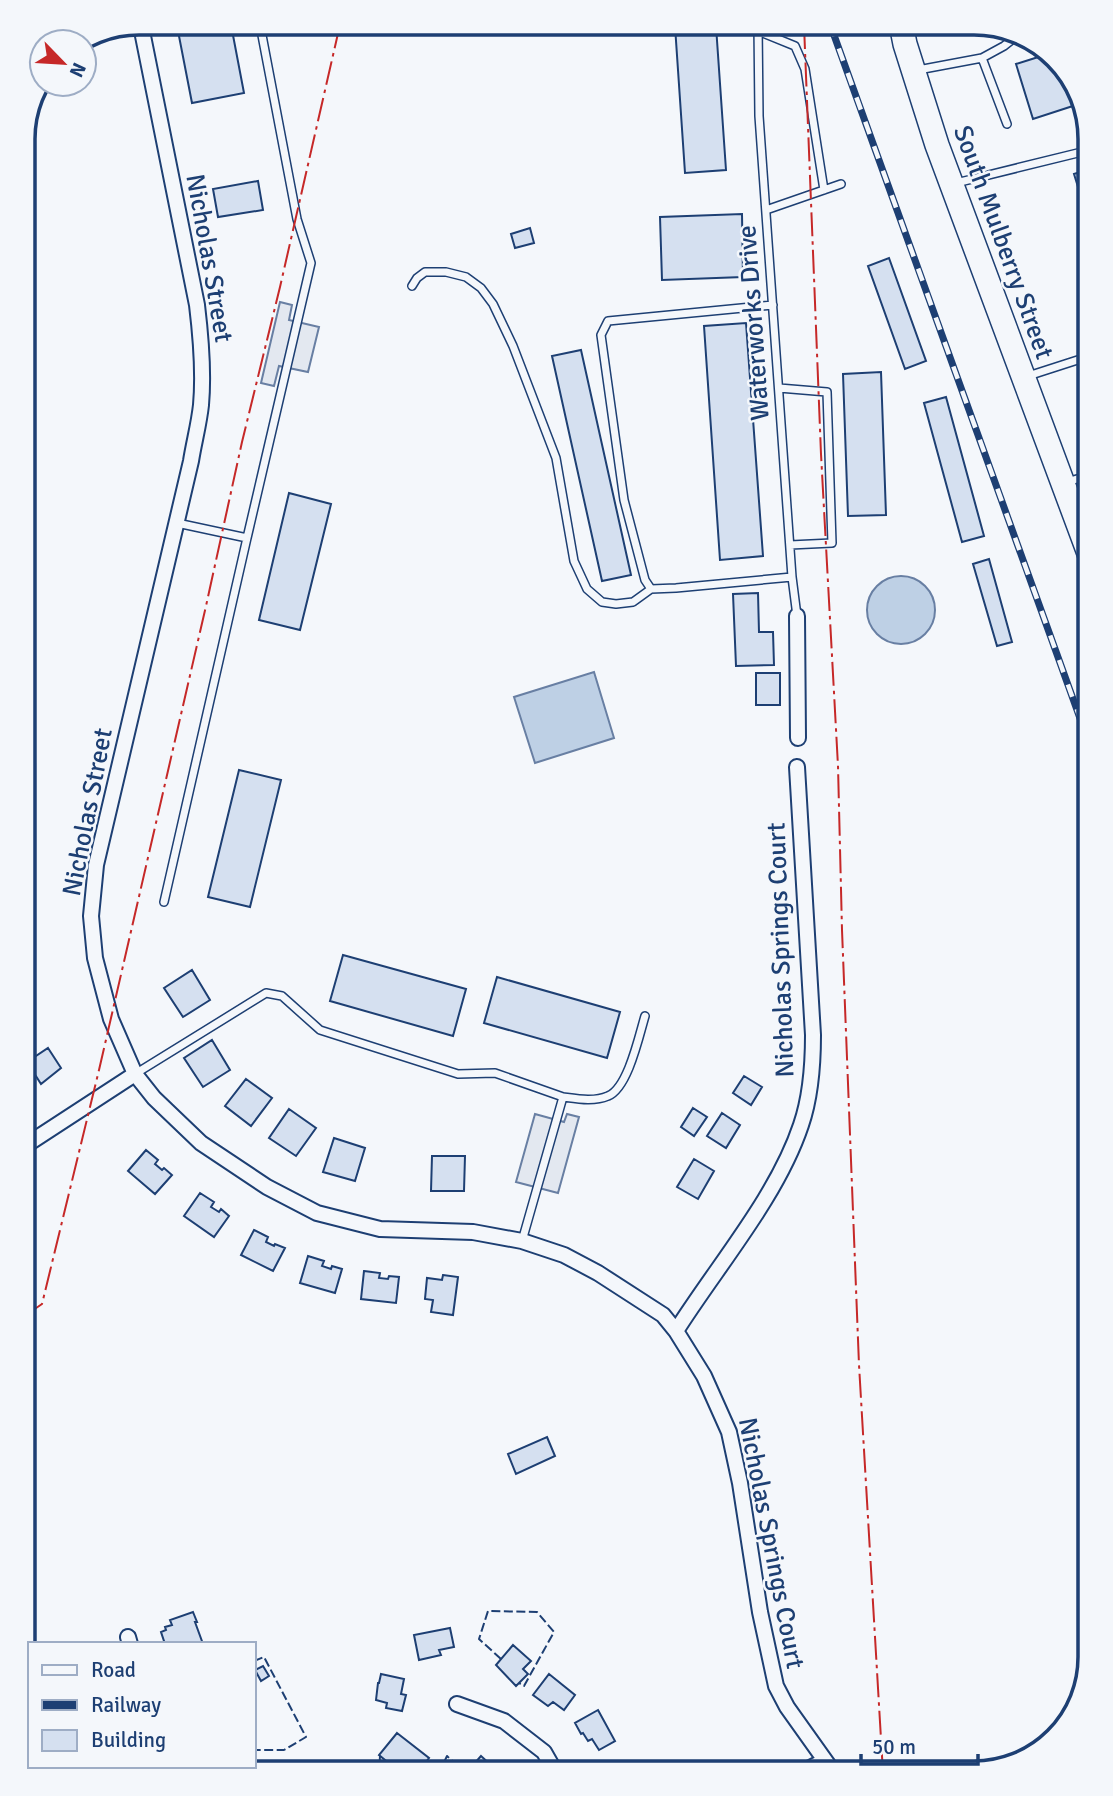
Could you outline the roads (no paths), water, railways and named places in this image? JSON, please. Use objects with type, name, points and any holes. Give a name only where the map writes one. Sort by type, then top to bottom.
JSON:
[{"type":"main road","name":"South Mulberry Street","points":[[903,35],[937,145],[1063,483],[1078,515]]},
{"type":"street","name":"Nicholas Street","points":[[143,35],[197,305],[201,338],[201,407],[177,523],[96,865],[91,916],[95,958],[111,1020],[135,1074],[154,1098],[201,1143],[267,1187],[317,1213],[380,1229],[472,1232],[522,1241],[564,1255],[598,1273],[663,1315],[676,1331]]},
{"type":"street","points":[[797,616],[798,738]]},
{"type":"street","name":"Nicholas Springs Court","points":[[797,767],[813,1035],[809,1094],[802,1124],[776,1179],[676,1331],[704,1376],[729,1432],[740,1483],[760,1612],[776,1686],[824,1761]]},
{"type":"street","points":[[35,1139],[135,1074]]},
{"type":"street","points":[[457,1704],[504,1721],[544,1752],[549,1761]]},
{"type":"lane","points":[[164,902],[311,263],[298,219],[262,35]]},
{"type":"lane","name":"Waterworks Drive","points":[[758,35],[759,116],[797,616]]},
{"type":"lane","points":[[772,35],[795,46],[805,69],[824,190]]},
{"type":"lane","points":[[913,71],[982,58],[1009,42]]},
{"type":"lane","points":[[982,58],[1007,124]]},
{"type":"lane","points":[[952,184],[1078,153]]},
{"type":"lane","points":[[766,210],[841,184]]},
{"type":"lane","points":[[412,286],[425,272],[446,272],[467,277],[481,288],[493,304],[513,346],[556,458],[574,561],[587,589],[602,602],[632,602],[651,589],[676,589],[792,577]]},
{"type":"lane","points":[[651,589],[645,580],[624,500],[601,335],[608,321],[773,304]]},
{"type":"lane","points":[[1024,377],[1078,360]]},
{"type":"lane","points":[[779,388],[827,392],[832,543],[790,545]]},
{"type":"lane","points":[[1063,483],[1078,479]]},
{"type":"lane","points":[[177,523],[247,538]]},
{"type":"lane","points":[[135,1074],[266,993],[282,996],[320,1030],[458,1074],[495,1073],[563,1097],[591,1100],[610,1096],[625,1079],[645,1016]]},
{"type":"lane","points":[[522,1241],[563,1097]]},
{"type":"water","points":[[894,576],[908,576],[920,581],[930,591],[935,610],[930,629],[920,639],[908,644],[894,644],[882,639],[872,629],[867,617],[867,603],[872,591],[882,581]]},
{"type":"water","points":[[594,672],[614,738],[535,763],[514,697]]},
{"type":"railway","points":[[834,35],[1078,713]]}]
